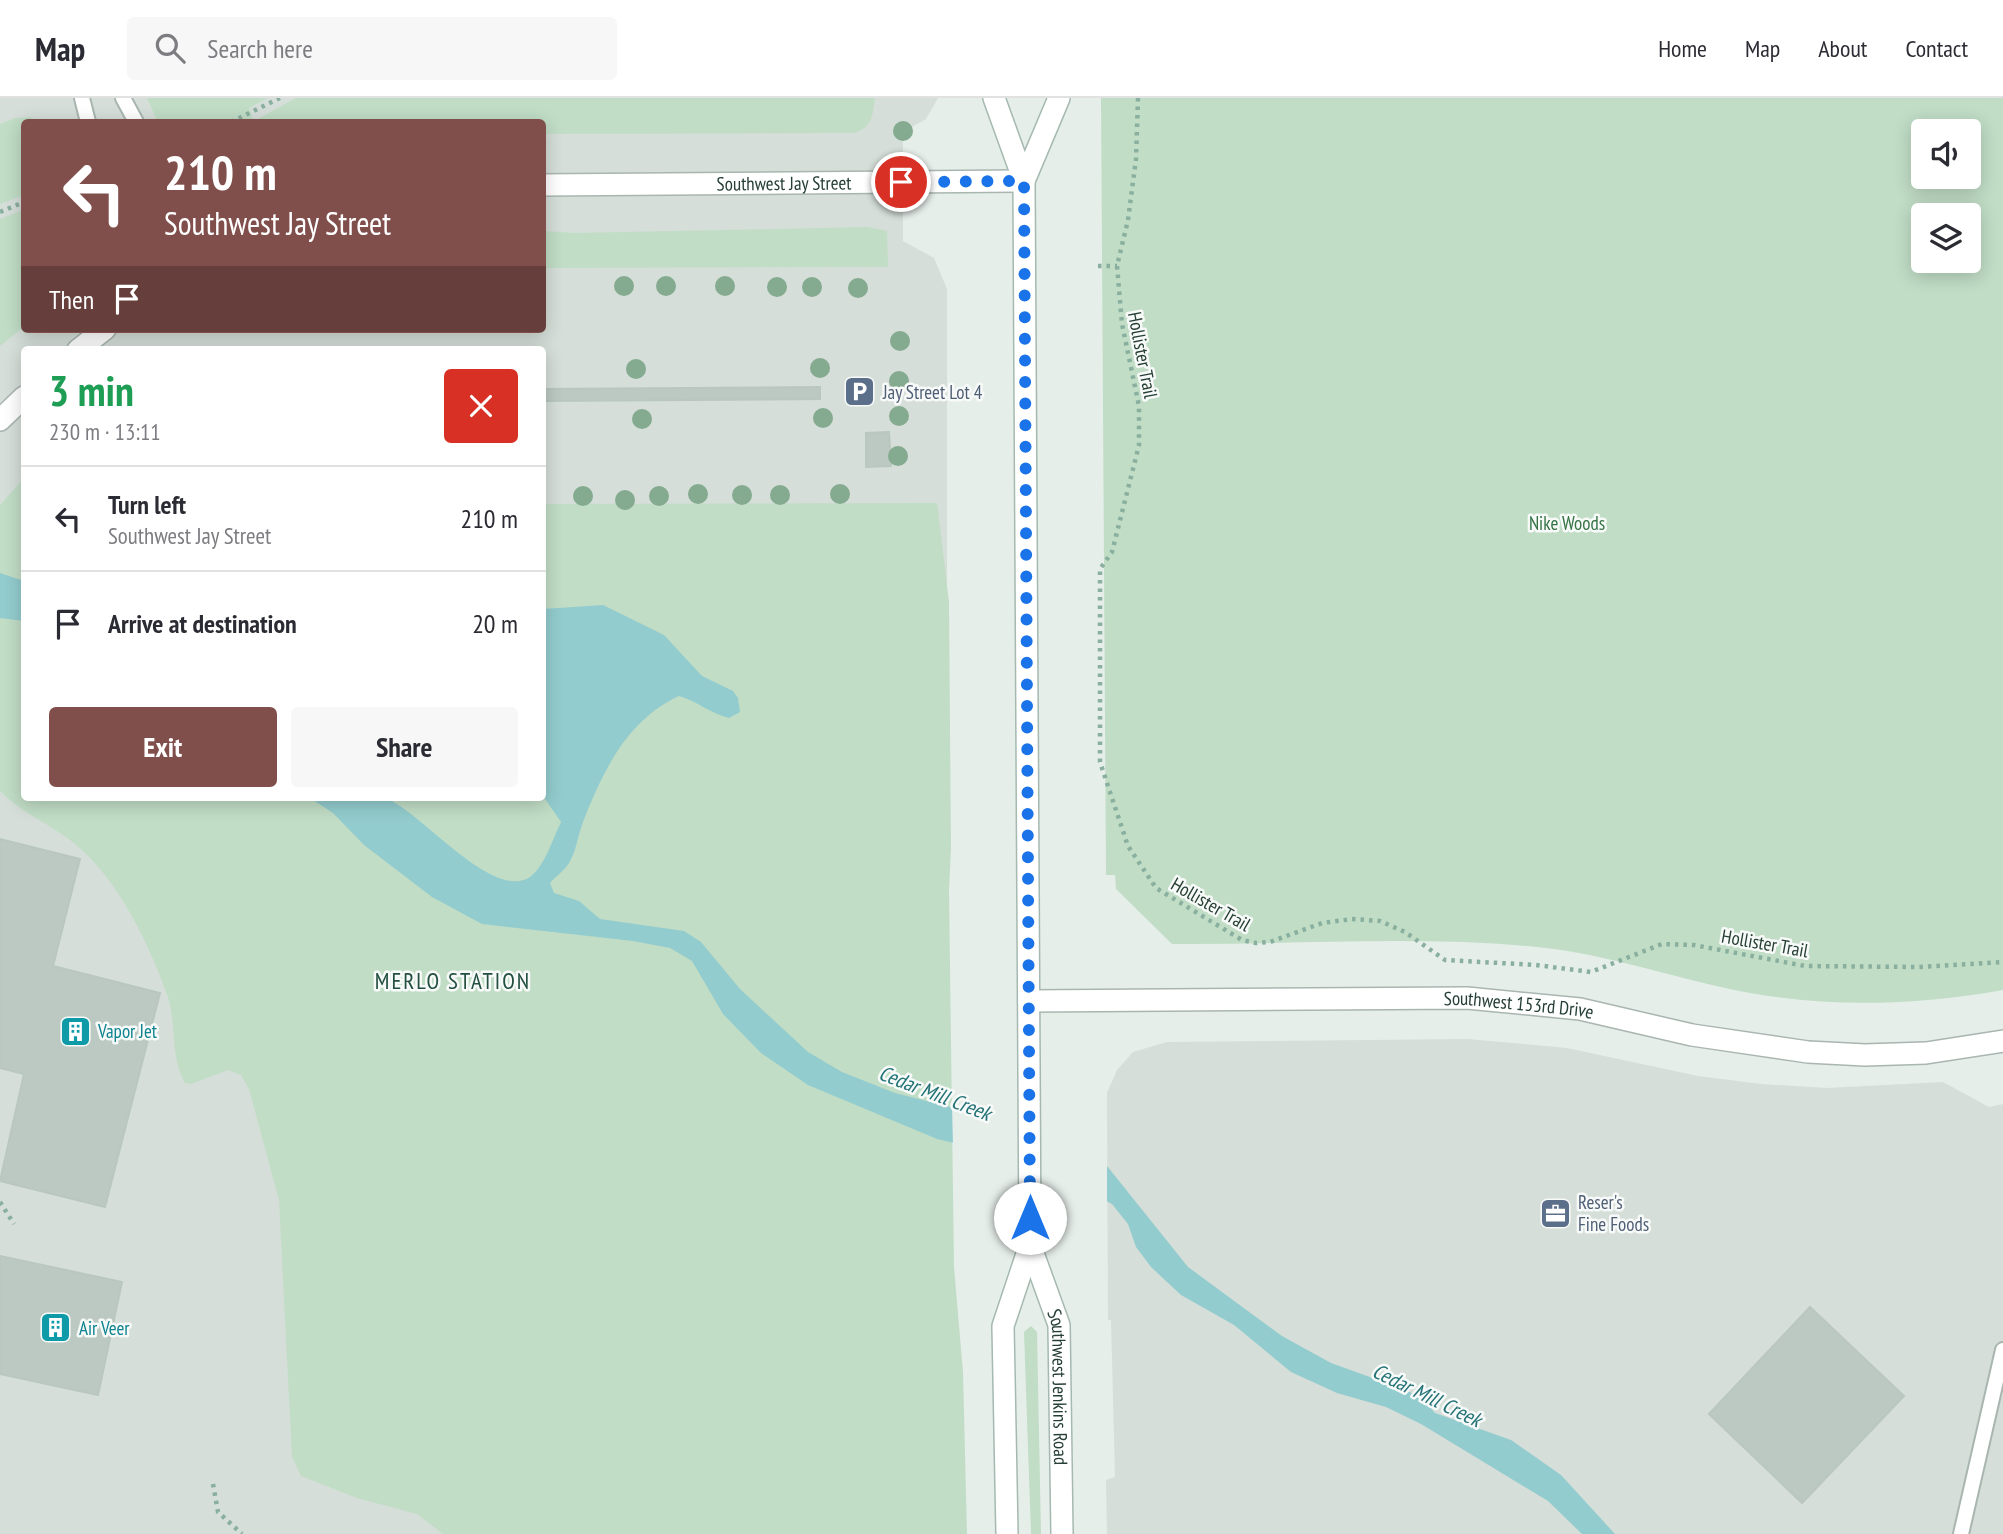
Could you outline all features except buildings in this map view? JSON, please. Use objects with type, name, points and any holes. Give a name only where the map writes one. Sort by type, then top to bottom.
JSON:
[{"type":"main road","name":"Southwest Jenkins Road","points":[[994,98],[1024,181],[1030,1245],[1003,1326],[1007,1534]]},
{"type":"main road","name":"Southwest Jenkins Road","points":[[1024,181],[1059,98]]},
{"type":"main road","name":"Southwest Jay Street","points":[[546,185],[1024,181]]},
{"type":"main road","points":[[83,346],[100,333]]},
{"type":"main road","points":[[0,420],[21,400]]},
{"type":"main road","name":"Southwest 153rd Drive","points":[[1028,1001],[1467,998],[1580,1009],[1692,1035],[1808,1052],[1865,1055],[1926,1053],[2003,1041]]},
{"type":"main road","name":"Southwest Jenkins Road","points":[[1030,1245],[1059,1325],[1062,1534]]},
{"type":"lane","points":[[82,98],[87,119]]},
{"type":"lane","points":[[123,98],[134,119]]},
{"type":"lane","points":[[1961,1534],[2003,1350]]},
{"type":"path","points":[[240,119],[280,98]]},
{"type":"path","name":"Hollister Trail","points":[[1138,98],[1128,220],[1117,265],[1119,304],[1140,425],[1139,445],[1133,477],[1123,504],[1122,521],[1112,552],[1100,569],[1100,762],[1128,846],[1156,888],[1242,940],[1270,942],[1322,923],[1352,919],[1380,921],[1405,932],[1445,961],[1536,965],[1591,972],[1662,944],[1694,944],[1805,966],[1919,967],[2003,962]]},
{"type":"path","points":[[0,212],[21,203]]},
{"type":"path","points":[[1098,265],[1117,265]]},
{"type":"path","points":[[0,1202],[13,1224]]},
{"type":"path","points":[[213,1484],[218,1512],[242,1534]]},
{"type":"shaded area","points":[[0,98],[938,98],[926,119],[903,132],[903,241],[934,258],[947,289],[947,879],[956,1534],[0,1534]]},
{"type":"shaded area","name":"Reser's Fine Foods","points":[[1468,1039],[1567,1048],[1698,1076],[1761,1084],[1827,1088],[1943,1082],[1989,1107],[2003,1104],[2003,1534],[1107,1534],[1106,1480],[1115,1477],[1111,1320],[1108,1320],[1107,1093],[1117,1070],[1133,1052],[1167,1042]]},
{"type":"green space","points":[[147,98],[268,98],[249,108],[253,119],[157,119]]},
{"type":"green space","points":[[296,98],[875,98],[868,124],[854,133],[546,134],[546,119],[258,119]]},
{"type":"green space","name":"Nike Woods","points":[[1101,98],[2003,98],[2003,990],[1940,999],[1845,1003],[1750,993],[1591,955],[1492,943],[1400,941],[1172,944],[1116,889],[1115,875],[1106,875]]},
{"type":"green space","points":[[16,118],[34,119],[21,119],[21,196],[0,204],[0,124]]},
{"type":"green space","points":[[21,211],[21,329],[0,346],[0,219]]},
{"type":"green space","points":[[868,227],[887,231],[888,267],[546,268],[546,231],[575,233]]},
{"type":"green space","points":[[21,481],[21,801],[546,801],[546,504],[937,503],[949,602],[949,890],[954,1267],[963,1372],[967,1534],[443,1534],[417,1514],[357,1498],[301,1476],[292,1457],[279,1200],[249,1089],[241,1075],[228,1070],[191,1084],[185,1083],[177,1062],[167,994],[141,933],[118,893],[91,858],[75,844],[18,807],[0,791],[0,505]]},
{"type":"green space","points":[[1031,1326],[1037,1332],[1041,1534],[1031,1534],[1024,1332]]},
{"type":"water","points":[[0,573],[21,580],[21,621],[0,618]]},
{"type":"water","points":[[603,605],[664,635],[702,676],[733,691],[738,698],[740,712],[729,718],[679,696],[645,719],[631,733],[608,766],[583,822],[571,859],[550,883],[554,893],[579,901],[600,919],[684,931],[701,942],[740,989],[808,1052],[842,1072],[895,1093],[994,1118],[1107,1166],[1188,1267],[1282,1336],[1331,1363],[1406,1390],[1424,1400],[1435,1413],[1511,1440],[1561,1475],[1615,1534],[1582,1534],[1548,1501],[1421,1424],[1386,1407],[1337,1393],[1291,1372],[1234,1325],[1181,1295],[1151,1267],[1136,1247],[1128,1224],[1112,1204],[1061,1177],[984,1150],[937,1139],[808,1085],[761,1053],[723,1014],[692,961],[670,948],[633,941],[482,924],[432,897],[364,845],[333,813],[315,801],[390,801],[417,818],[476,866],[496,877],[514,881],[530,877],[544,859],[561,822],[546,800],[546,609]]},
{"type":"pier","points":[[952,1105],[995,1115],[1075,1144],[1107,1162],[1107,1205],[1060,1181],[953,1146]]},
{"type":"place","name":"Jay Street Lot 4","points":[[860,392]]},
{"type":"place","name":"Vapor Jet","points":[[75,1031]]},
{"type":"place","name":"Reser's Fine Foods","points":[[1555,1213]]},
{"type":"place","name":"Air Veer","points":[[56,1328]]},
{"type":"district","name":"MERLO STATION","points":[[453,980]]},
{"type":"route","points":[[901,182],[1024,181],[1030,1218]]},
{"type":"water label","name":"Cedar Mill Creek","points":[[935,1093]]},
{"type":"water label","name":"Cedar Mill Creek","points":[[1427,1395]]}]
